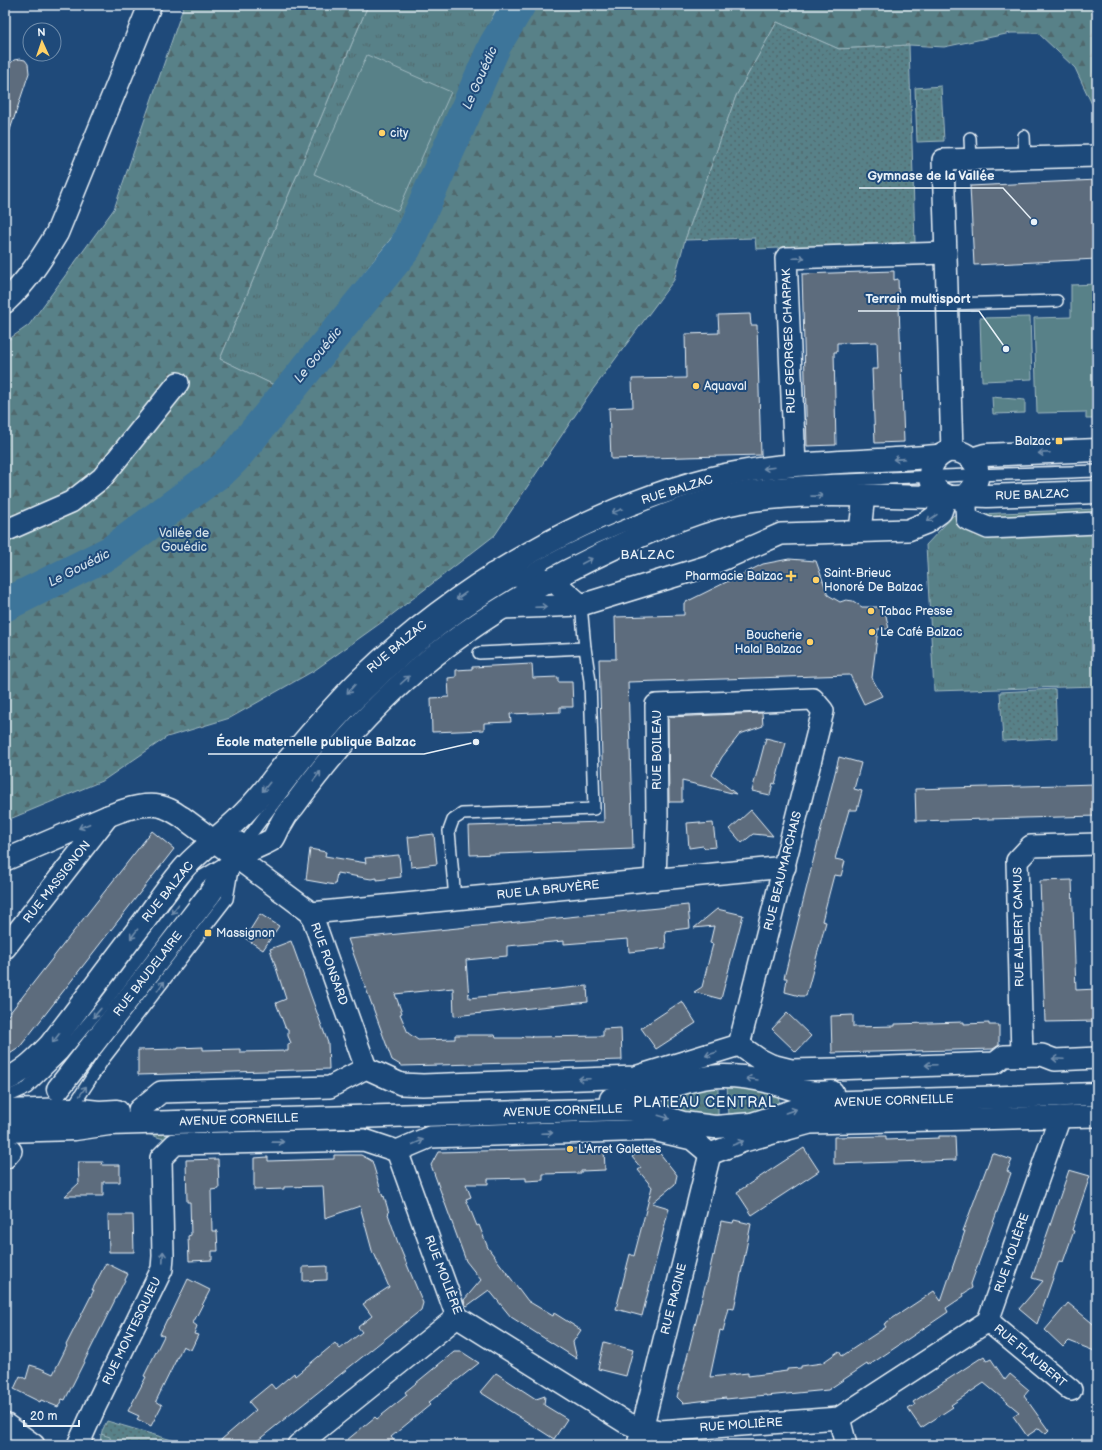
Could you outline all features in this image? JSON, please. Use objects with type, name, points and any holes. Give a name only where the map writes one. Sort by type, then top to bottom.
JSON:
[{"type":"street","points":[[5,302],[17,291],[39,262],[57,233],[150,5]]},
{"type":"street","points":[[502,608],[581,606],[708,566],[781,534],[908,530],[926,523],[941,512],[957,496],[973,487],[960,460],[948,304],[943,160],[1097,156]]},
{"type":"street","name":"RUE GEORGES CHARPAK","points":[[795,465],[786,258],[946,253]]},
{"type":"street","points":[[5,531],[71,502],[102,478],[178,383]]},
{"type":"street","name":"RUE BALZAC","points":[[5,1080],[18,1075],[50,1045],[185,867],[248,810],[307,738],[361,678],[410,635],[450,604],[493,574],[560,536],[597,519],[641,501],[685,486],[724,476],[761,469],[795,465],[960,460],[985,455],[1097,450]]},
{"type":"street","points":[[960,460],[932,464],[930,476],[932,484],[936,490],[957,496],[966,508],[967,519],[988,528],[1097,523]]},
{"type":"street","name":"RUE BALZAC","points":[[235,857],[273,839],[293,806],[332,757],[380,703],[457,637],[502,608],[596,556],[661,527],[713,508],[739,502],[792,496],[987,496],[1097,492]]},
{"type":"street","points":[[860,531],[864,495]]},
{"type":"street","points":[[493,574],[552,580],[581,606]]},
{"type":"street","name":"RUE BEAUMARCHAIS","points":[[739,1045],[823,711],[813,700]]},
{"type":"street","name":"RUE BOILEAU","points":[[655,880],[657,818],[656,705],[813,700]]},
{"type":"street","name":"RUE MASSIGNON","points":[[5,860],[108,816],[145,805],[167,808],[235,857]]},
{"type":"street","points":[[235,857],[248,810]]},
{"type":"street","name":"RUE MASSIGNON","points":[[5,948],[108,816]]},
{"type":"street","name":"RUE ALBERT CAMUS","points":[[1022,1056],[1017,861],[1031,846],[1097,844]]},
{"type":"street","name":"RUE RONSARD","points":[[235,857],[310,913],[366,1068]]},
{"type":"street","name":"RUE BAUDELAIRE","points":[[58,1089],[209,895],[235,857]]},
{"type":"street","name":"RUE LA BRUYÈRE","points":[[310,913],[785,867]]},
{"type":"street","points":[[139,1110],[161,1092],[330,1087],[366,1068],[401,1084],[423,1085],[635,1078],[739,1045],[770,1065],[791,1070],[835,1070],[995,1063],[1004,1056],[1042,1055],[1055,1060],[1097,1058]]},
{"type":"street","name":"AVENUE CORNEILLE","points":[[5,1111],[71,1110],[99,1112],[624,1099],[695,1080],[723,1076],[766,1081],[801,1091],[814,1093],[1097,1083]]},
{"type":"street","name":"AVENUE CORNEILLE","points":[[11,1143],[104,1124],[628,1109],[650,1113],[683,1123],[716,1127],[752,1124],[818,1103],[1097,1094]]},
{"type":"street","name":"AVENUE CORNEILLE","points":[[175,1144],[364,1140],[397,1151],[430,1137],[653,1130],[692,1139],[710,1154],[744,1141],[810,1123],[1097,1116]]},
{"type":"street","name":"RUE MOLIÈRE","points":[[397,1151],[457,1317],[632,1426],[640,1436],[660,1431],[839,1418],[988,1321],[1060,1117]]},
{"type":"street","points":[[192,1122],[209,1143]]},
{"type":"street","name":"RUE MONTESQUIEU","points":[[78,1445],[162,1269],[161,1158],[175,1144]]},
{"type":"street","name":"RUE RACINE","points":[[640,1436],[710,1154]]},
{"type":"street","points":[[298,1445],[457,1317]]},
{"type":"street","name":"RUE FLAUBERT","points":[[988,1321],[1071,1390]]},
{"type":"street","points":[[839,1418],[846,1445]]},
{"type":"street","points":[[5,1424],[34,1445]]},
{"type":"lane","points":[[1024,136],[1025,158]]},
{"type":"lane","points":[[970,138],[971,160]]},
{"type":"lane","points":[[948,304],[1057,301]]},
{"type":"lane","points":[[5,1098],[27,1088],[62,1054],[104,1004],[198,878],[235,857],[302,768],[334,730],[368,694],[413,652],[439,631],[486,597],[519,577],[587,541],[668,509],[696,499],[726,491],[762,485],[801,482],[930,476],[960,460],[1097,471]]},
{"type":"lane","points":[[455,899],[449,831],[453,820],[462,814],[594,809],[590,681],[581,606]]},
{"type":"lane","points":[[479,653],[585,648]]},
{"type":"lane","points":[[5,1122],[64,1120],[103,1060],[227,899],[235,857]]},
{"type":"green space","name":"Vallée de Gouédic","points":[[184,5],[368,5],[220,359],[276,386],[393,236],[498,5],[1097,5],[1097,115],[1075,68],[1038,33],[1011,33],[944,47],[909,45],[839,49],[777,22],[736,96],[685,240],[674,280],[588,396],[495,535],[389,617],[315,670],[230,718],[167,737],[104,780],[5,821],[5,342],[29,325],[114,209]]},
{"type":"green space","points":[[368,5],[498,5],[393,236],[276,386],[220,359]]},
{"type":"green space","points":[[777,22],[839,49],[909,45],[915,242],[756,249],[755,238],[685,240],[736,96]]},
{"type":"green space","name":"city","points":[[367,55],[451,92],[398,211],[314,174]]},
{"type":"green space","points":[[941,86],[944,141],[917,142],[915,88]]},
{"type":"green space","points":[[1097,284],[1097,419],[1086,419],[1086,412],[1037,413],[1034,318],[1071,317],[1071,285]]},
{"type":"green space","points":[[1030,317],[1032,379],[982,381],[980,318]]},
{"type":"green space","points":[[992,397],[1025,400],[1025,413],[993,414]]},
{"type":"green space","points":[[1097,509],[1097,686],[934,691],[926,545],[954,515]]},
{"type":"green space","points":[[1055,689],[1057,738],[1003,741],[1000,692]]},
{"type":"green space","points":[[1095,872],[1097,872],[1097,955]]},
{"type":"green space","points":[[718,1084],[718,1116],[698,1115],[682,1112],[669,1107],[666,1103],[667,1098]]},
{"type":"green space","points":[[727,1085],[738,1085],[778,1094],[779,1102],[770,1108],[763,1110],[729,1116]]},
{"type":"green space","points":[[181,1126],[182,1134],[167,1140],[134,1130]]},
{"type":"green space","points":[[107,1421],[189,1445],[100,1445],[102,1431]]},
{"type":"green space","points":[[101,1434],[110,1437],[111,1445],[100,1445]]},
{"type":"building","points":[[20,59],[22,59],[22,62],[26,62],[29,73],[8,136],[5,136],[5,68],[14,60]]},
{"type":"building","points":[[1097,180],[1097,259],[974,265],[970,186]]},
{"type":"building","points":[[894,271],[894,280],[898,279],[904,442],[875,443],[872,369],[878,369],[877,342],[837,343],[837,352],[834,352],[836,445],[807,446],[802,274]]},
{"type":"building","name":"Aquaval","points":[[750,314],[751,325],[757,325],[761,455],[611,459],[609,408],[633,407],[632,379],[686,378],[685,334],[719,333],[718,315]]},
{"type":"building","points":[[789,559],[816,561],[828,595],[840,602],[846,600],[853,601],[862,607],[884,607],[889,629],[878,629],[872,678],[882,696],[864,704],[850,675],[628,682],[633,849],[470,855],[469,826],[604,822],[599,659],[616,659],[615,617],[684,615],[684,603],[763,564]]},
{"type":"building","points":[[532,664],[533,678],[558,677],[558,682],[572,682],[573,707],[560,707],[560,712],[510,714],[511,722],[484,723],[484,730],[432,732],[431,698],[449,697],[448,678],[456,677],[456,670],[472,669],[472,667]]},
{"type":"building","points":[[762,713],[763,726],[740,734],[722,757],[712,775],[736,794],[682,781],[682,802],[669,802],[668,717]]},
{"type":"building","points":[[766,738],[786,743],[775,784],[773,783],[770,795],[752,791]]},
{"type":"building","points":[[839,757],[861,763],[854,789],[862,791],[857,810],[849,810],[835,859],[845,861],[841,876],[834,875],[822,921],[826,922],[806,996],[800,996],[785,992],[787,978],[784,978]]},
{"type":"building","points":[[1097,784],[1097,816],[916,821],[915,789]]},
{"type":"building","points":[[751,810],[773,836],[753,834],[742,843],[730,829]]},
{"type":"building","points":[[700,822],[700,824],[713,823],[716,847],[705,848],[703,846],[689,848],[687,823]]},
{"type":"building","points":[[152,831],[174,849],[19,1048],[5,1057],[5,1019]]},
{"type":"building","points":[[434,834],[437,864],[411,867],[408,837]]},
{"type":"building","points":[[310,849],[326,852],[325,856],[366,863],[365,858],[399,855],[401,877],[377,880],[377,878],[371,879],[337,873],[335,885],[306,880]]},
{"type":"building","points":[[1072,880],[1076,990],[1097,989],[1097,1021],[1045,1022],[1040,881]]},
{"type":"building","points":[[688,905],[690,928],[665,931],[666,948],[629,952],[628,939],[564,944],[564,941],[507,946],[507,956],[466,960],[469,998],[587,986],[588,1002],[454,1016],[453,988],[395,994],[402,1013],[400,1014],[408,1033],[418,1040],[455,1039],[455,1035],[495,1035],[496,1038],[522,1038],[524,1036],[603,1036],[603,1029],[621,1028],[622,1060],[402,1066],[392,1060],[348,939]]},
{"type":"building","points":[[717,909],[743,915],[721,999],[694,992],[702,987],[713,944],[710,943],[714,926],[694,928]]},
{"type":"building","points":[[260,914],[279,926],[263,950],[245,938]]},
{"type":"building","points":[[291,941],[328,1043],[329,1069],[138,1075],[138,1050],[203,1047],[203,1050],[240,1049],[240,1052],[288,1051],[288,1044],[291,1043],[288,1036],[288,1029],[285,1027],[276,1003],[286,999],[270,949]]},
{"type":"building","points":[[682,1001],[696,1023],[656,1049],[641,1028]]},
{"type":"building","points":[[787,1013],[811,1036],[796,1052],[772,1029]]},
{"type":"building","points":[[853,1015],[853,1027],[964,1022],[964,1024],[989,1023],[989,1025],[999,1025],[999,1045],[993,1049],[832,1053],[831,1016]]},
{"type":"building","points":[[886,1136],[886,1140],[955,1136],[956,1160],[834,1164],[834,1137]]},
{"type":"building","points":[[654,1146],[677,1175],[675,1184],[652,1203],[669,1208],[642,1316],[616,1309],[630,1254],[634,1256],[652,1187],[638,1170],[641,1168],[632,1157],[645,1147]]},
{"type":"building","points":[[604,1148],[605,1170],[581,1171],[581,1173],[543,1174],[543,1180],[526,1181],[526,1178],[488,1179],[488,1184],[466,1184],[471,1197],[466,1199],[477,1226],[479,1225],[488,1248],[528,1301],[553,1316],[554,1313],[581,1330],[573,1342],[577,1359],[511,1317],[489,1290],[467,1306],[465,1304],[464,1300],[481,1280],[466,1261],[431,1165],[438,1152]]},
{"type":"building","points":[[804,1148],[819,1171],[752,1215],[737,1192]]},
{"type":"building","points":[[992,1153],[1012,1160],[1007,1171],[1011,1173],[971,1284],[972,1288],[963,1294],[964,1296],[946,1308],[948,1312],[868,1366],[867,1364],[828,1390],[683,1403],[677,1397],[713,1255],[714,1256],[721,1221],[733,1223],[734,1220],[751,1224],[734,1309],[729,1308],[723,1331],[720,1330],[710,1377],[748,1373],[748,1376],[787,1371],[787,1369],[801,1368],[801,1366],[822,1363],[839,1351],[842,1356],[886,1327],[884,1324],[934,1291],[941,1301],[965,1231],[963,1231]]},
{"type":"building","points":[[334,1155],[361,1155],[372,1161],[398,1243],[423,1303],[421,1310],[252,1445],[215,1445],[256,1410],[249,1402],[271,1384],[275,1389],[294,1373],[295,1376],[335,1343],[340,1349],[362,1332],[358,1327],[372,1316],[363,1304],[389,1287],[374,1253],[373,1254],[360,1206],[325,1218],[323,1186],[284,1187],[284,1189],[254,1190],[254,1158],[268,1157],[268,1161],[334,1159]]},
{"type":"building","points":[[218,1159],[219,1189],[211,1190],[212,1231],[217,1231],[218,1251],[212,1251],[212,1260],[189,1261],[188,1236],[191,1235],[190,1202],[187,1202],[186,1160]]},
{"type":"building","points":[[78,1162],[103,1162],[102,1165],[120,1165],[120,1182],[103,1182],[103,1196],[65,1196],[79,1183]]},
{"type":"building","points":[[1069,1170],[1090,1176],[1072,1230],[1074,1231],[1063,1262],[1059,1261],[1037,1324],[1019,1309],[1043,1281],[1032,1278]]},
{"type":"building","points":[[108,1215],[133,1215],[134,1252],[109,1252]]},
{"type":"building","points":[[106,1263],[128,1274],[65,1400],[62,1399],[58,1407],[41,1400],[40,1402],[14,1389],[20,1376],[26,1379],[30,1365],[53,1374]]},
{"type":"building","points":[[327,1266],[327,1280],[303,1281],[303,1267]]},
{"type":"building","points":[[188,1279],[210,1290],[193,1323],[197,1326],[194,1334],[198,1335],[191,1350],[183,1346],[156,1401],[162,1405],[151,1426],[137,1419],[139,1416],[128,1411],[146,1377],[144,1376],[164,1336],[160,1334],[167,1319],[169,1319]]},
{"type":"building","points":[[1068,1303],[1097,1327],[1097,1352],[1069,1341],[1063,1347],[1045,1330]]},
{"type":"building","points":[[604,1342],[633,1350],[626,1376],[598,1369]]},
{"type":"building","points":[[454,1352],[462,1352],[479,1363],[428,1403],[430,1405],[391,1437],[398,1445],[341,1445],[375,1417],[377,1419],[407,1395],[405,1392]]},
{"type":"building","points":[[984,1356],[987,1361],[991,1359],[1005,1380],[1010,1374],[1029,1390],[1024,1396],[1049,1431],[1046,1434],[1039,1428],[1027,1436],[1013,1416],[1019,1412],[984,1383],[951,1405],[953,1407],[921,1428],[908,1409],[915,1405],[913,1402]]},
{"type":"building","points":[[496,1373],[536,1399],[545,1396],[544,1405],[567,1419],[554,1439],[480,1392]]},
{"type":"waterway","name":"Le Gouédic","points":[[5,605],[111,552],[223,469],[234,458],[405,248],[495,45],[519,5]]},
{"type":"place","name":"city","points":[[382,133]]},
{"type":"place","name":"Gymnase de la Vallée","points":[[1034,222]]},
{"type":"place","name":"Terrain multisport","points":[[1006,349]]},
{"type":"place","name":"Aquaval","points":[[696,386]]},
{"type":"place","name":"Balzac","points":[[1059,441]]},
{"type":"place","name":"Pharmacie Balzac","points":[[791,576]]},
{"type":"place","name":"Saint-Brieuc Honoré De Balzac","points":[[816,580]]},
{"type":"place","name":"Tabac Presse","points":[[871,611]]},
{"type":"place","name":"Le Café Balzac","points":[[872,632]]},
{"type":"place","name":"Boucherie Halal Balzac","points":[[810,642]]},
{"type":"place","name":"École maternelle publique Balzac","points":[[476,742]]},
{"type":"place","name":"Massignon","points":[[208,933]]},
{"type":"place","name":"L'Arret Galettes","points":[[570,1149]]},
{"type":"district","name":"BALZAC","points":[[648,555]]},
{"type":"district","name":"PLATEAU CENTRAL","points":[[705,1102]]}]
